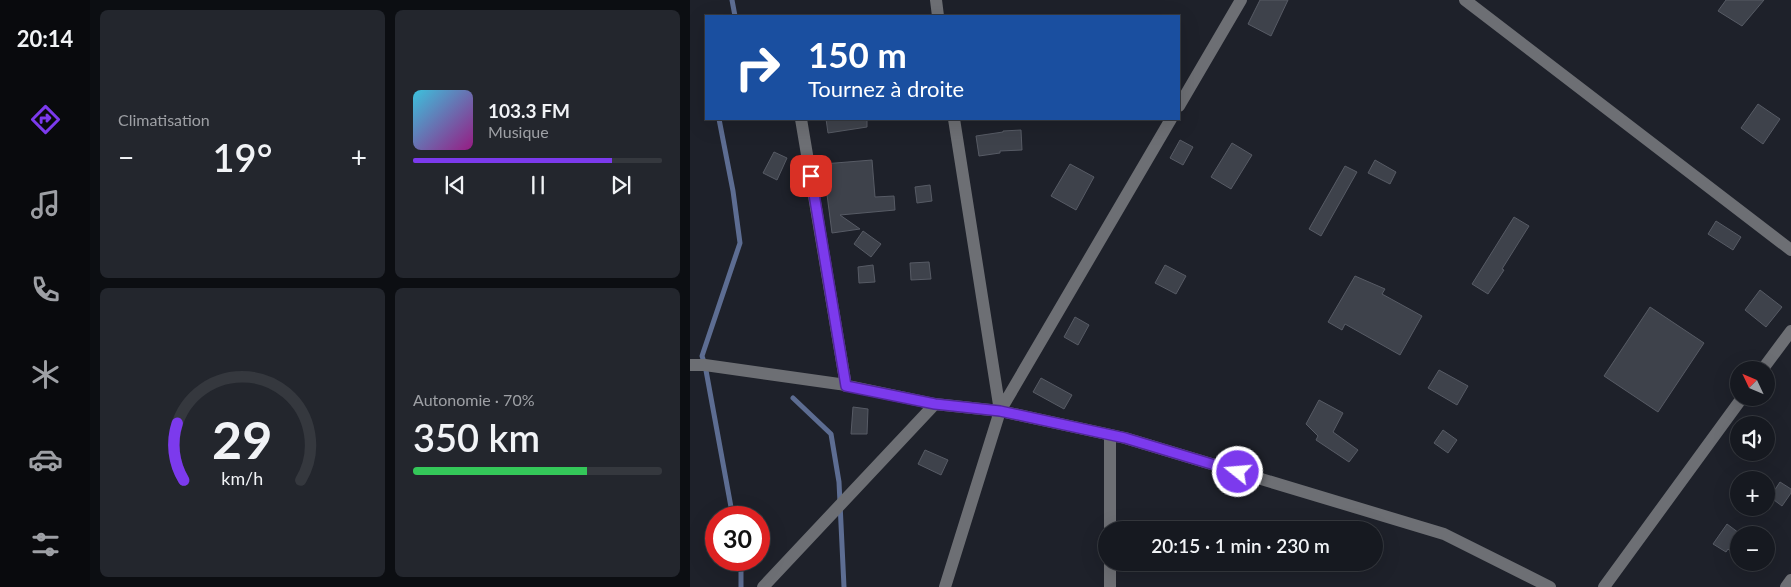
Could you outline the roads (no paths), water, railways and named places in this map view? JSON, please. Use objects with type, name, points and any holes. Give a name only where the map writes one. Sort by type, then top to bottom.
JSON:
[{"type":"street","points":[[936,0],[938,15]]},
{"type":"street","points":[[1180,104],[1241,0]]},
{"type":"street","points":[[1465,0],[1791,250]]},
{"type":"street","points":[[801,120],[846,386]]},
{"type":"street","points":[[954,120],[1000,411]]},
{"type":"street","points":[[945,587],[1000,411],[1170,120]]},
{"type":"street","points":[[1769,361],[1791,331]]},
{"type":"street","points":[[690,365],[705,365],[846,386],[935,404],[1000,411],[1135,441],[1444,534],[1550,587]]},
{"type":"street","points":[[763,587],[935,404]]},
{"type":"street","points":[[1604,587],[1736,406]]},
{"type":"street","points":[[1110,435],[1110,521]]},
{"type":"street","points":[[1110,571],[1110,587]]},
{"type":"street","points":[[1786,587],[1791,580]]},
{"type":"waterway","points":[[732,0],[735,15]]},
{"type":"waterway","points":[[719,120],[733,191],[740,243],[702,356],[731,506]]},
{"type":"waterway","points":[[793,398],[831,434],[839,482],[844,587]]},
{"type":"waterway","points":[[741,571],[741,587]]}]
